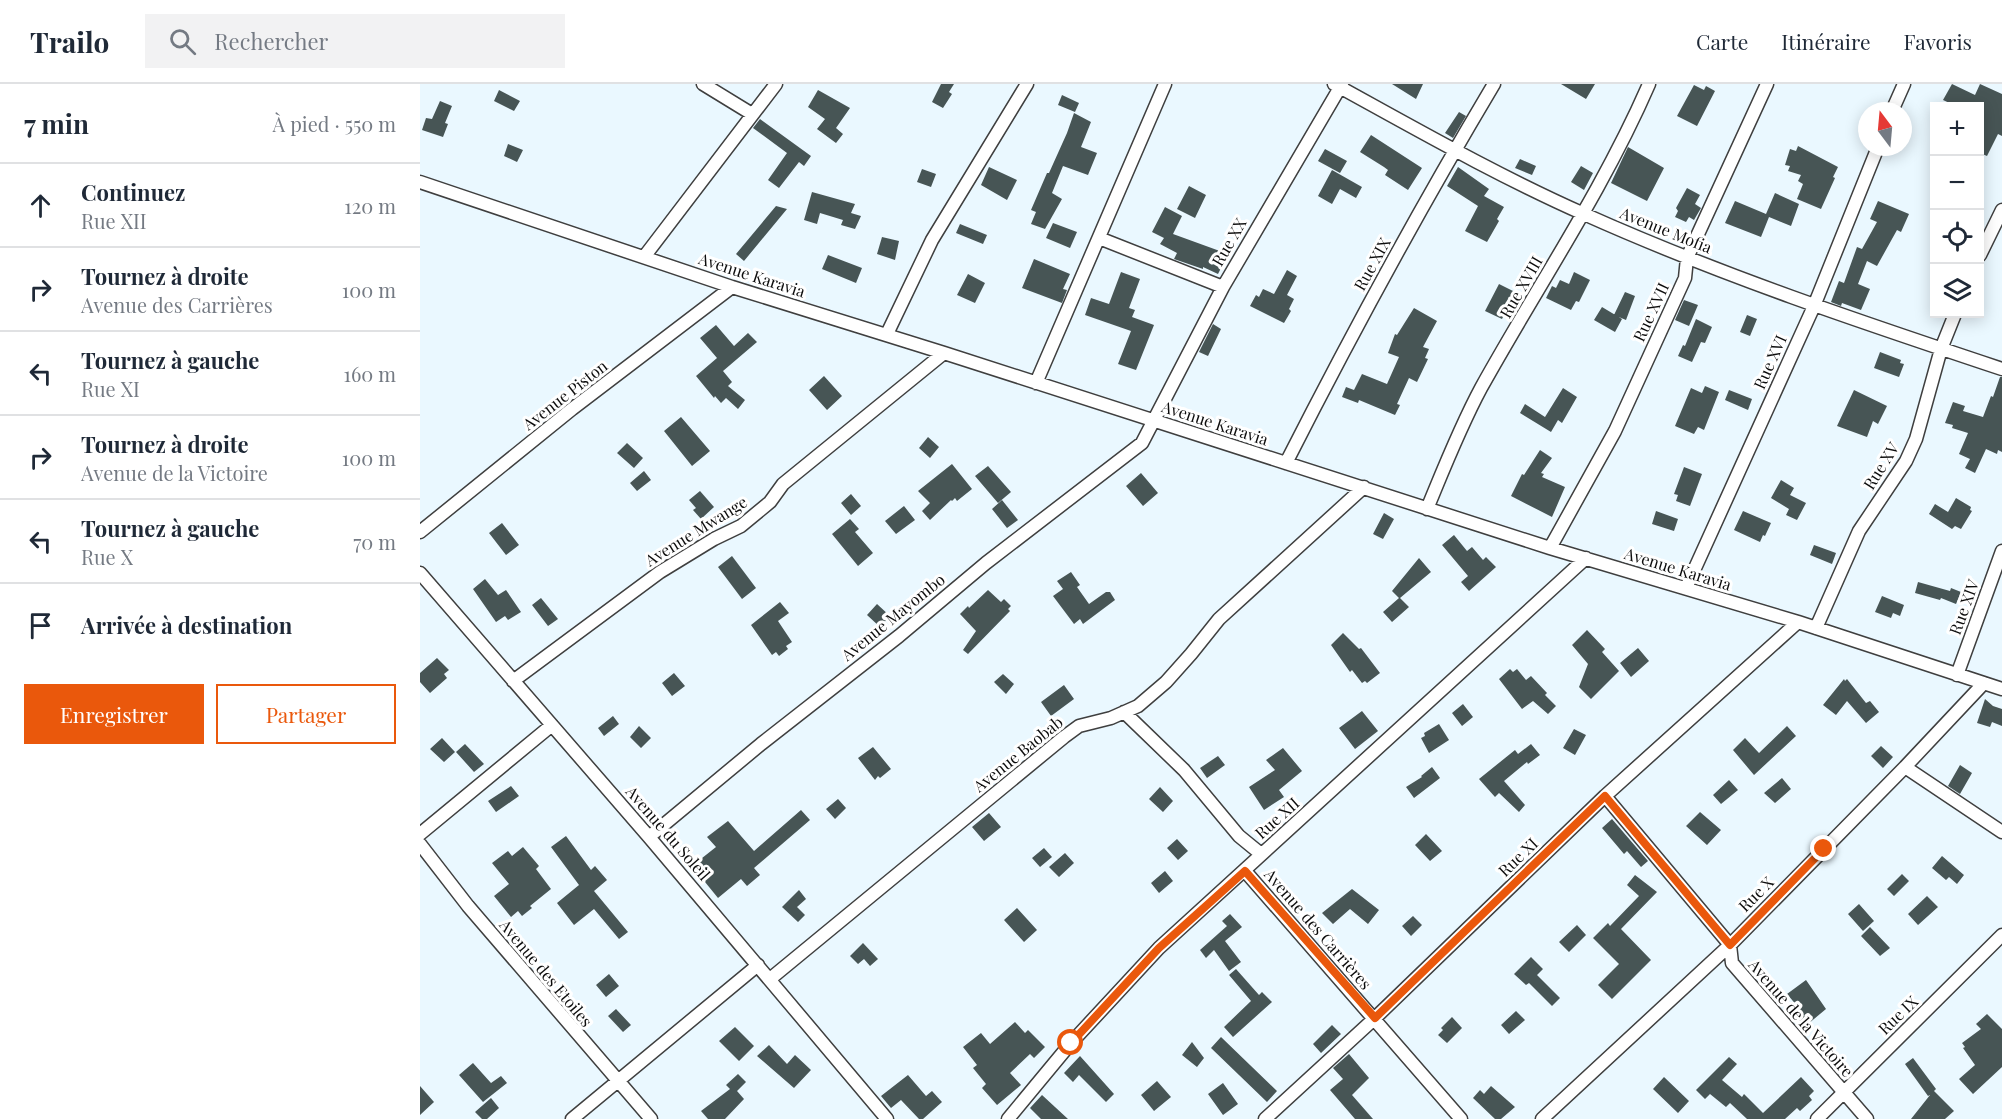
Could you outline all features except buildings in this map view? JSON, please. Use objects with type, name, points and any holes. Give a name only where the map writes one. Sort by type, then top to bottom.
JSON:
[{"type":"street","points":[[703,84],[752,114]]},
{"type":"street","points":[[644,257],[776,84]]},
{"type":"street","points":[[887,334],[932,240],[1027,84]]},
{"type":"street","points":[[1036,382],[1165,84]]},
{"type":"street","name":"Rue XIX","points":[[1286,463],[1365,310],[1454,150],[1494,84]]},
{"type":"street","name":"Rue XVIII","points":[[1427,509],[1480,390],[1583,214],[1635,117],[1649,84]]},
{"type":"street","name":"Rue XVII","points":[[1550,548],[1619,421],[1685,278],[1687,258],[1767,84]]},
{"type":"street","points":[[1896,102],[1904,84]]},
{"type":"street","name":"Avenue Mofia","points":[[1339,85],[1454,150],[1583,214],[1687,258],[1814,306],[2002,369]]},
{"type":"street","name":"Rue XX","points":[[1154,421],[1222,287],[1339,85]]},
{"type":"street","name":"Rue XVI","points":[[1686,588],[1814,306],[1874,156]]},
{"type":"street","name":"Avenue Karavia","points":[[420,182],[732,287],[944,352],[1550,548],[1798,622],[2002,688]]},
{"type":"street","points":[[1984,247],[2002,210]]},
{"type":"street","points":[[1099,238],[1222,287]]},
{"type":"street","name":"Avenue Piston","points":[[420,532],[572,409],[732,287]]},
{"type":"street","name":"Rue XV","points":[[1815,628],[1859,531],[1906,461],[1916,440],[1941,349],[1953,318]]},
{"type":"street","name":"Avenue Mwange","points":[[513,681],[660,572],[714,539],[741,526],[770,502],[783,484],[944,352]]},
{"type":"street","name":"Avenue Mayombo","points":[[650,837],[760,744],[899,636],[986,563],[1142,443],[1154,421]]},
{"type":"street","name":"Avenue Baobab","points":[[770,979],[1064,737],[1079,726],[1138,706],[1166,682],[1219,619],[1364,487]]},
{"type":"street","name":"Rue XIV","points":[[1957,675],[2002,551]]},
{"type":"street","name":"Rue XII","points":[[1008,1119],[1071,1043],[1159,948],[1586,558]]},
{"type":"street","name":"Avenue du Soleil","points":[[420,573],[650,837],[887,1119]]},
{"type":"street","name":"Rue XI","points":[[1265,1119],[1375,1018],[1605,796],[1798,622]]},
{"type":"street","name":"Rue X","points":[[1542,1119],[1730,945],[1984,683]]},
{"type":"street","name":"Avenue des Carrières","points":[[1124,712],[1184,770],[1239,836],[1261,854]]},
{"type":"street","points":[[420,834],[552,725]]},
{"type":"street","points":[[1905,767],[2002,832]]},
{"type":"street","name":"Avenue de la Victoire","points":[[1605,796],[1730,945],[1732,963],[1867,1119]]},
{"type":"street","name":"Avenue des Etoiles","points":[[420,844],[468,906],[651,1119]]},
{"type":"street","name":"Avenue des Carrières","points":[[1245,871],[1461,1119]]},
{"type":"street","name":"Rue IX","points":[[1817,1119],[2002,935]]},
{"type":"street","points":[[572,1119],[758,965]]},
{"type":"route","points":[[1071,1043],[1159,948],[1245,871],[1375,1018],[1605,796],[1730,945],[1824,849]]}]
